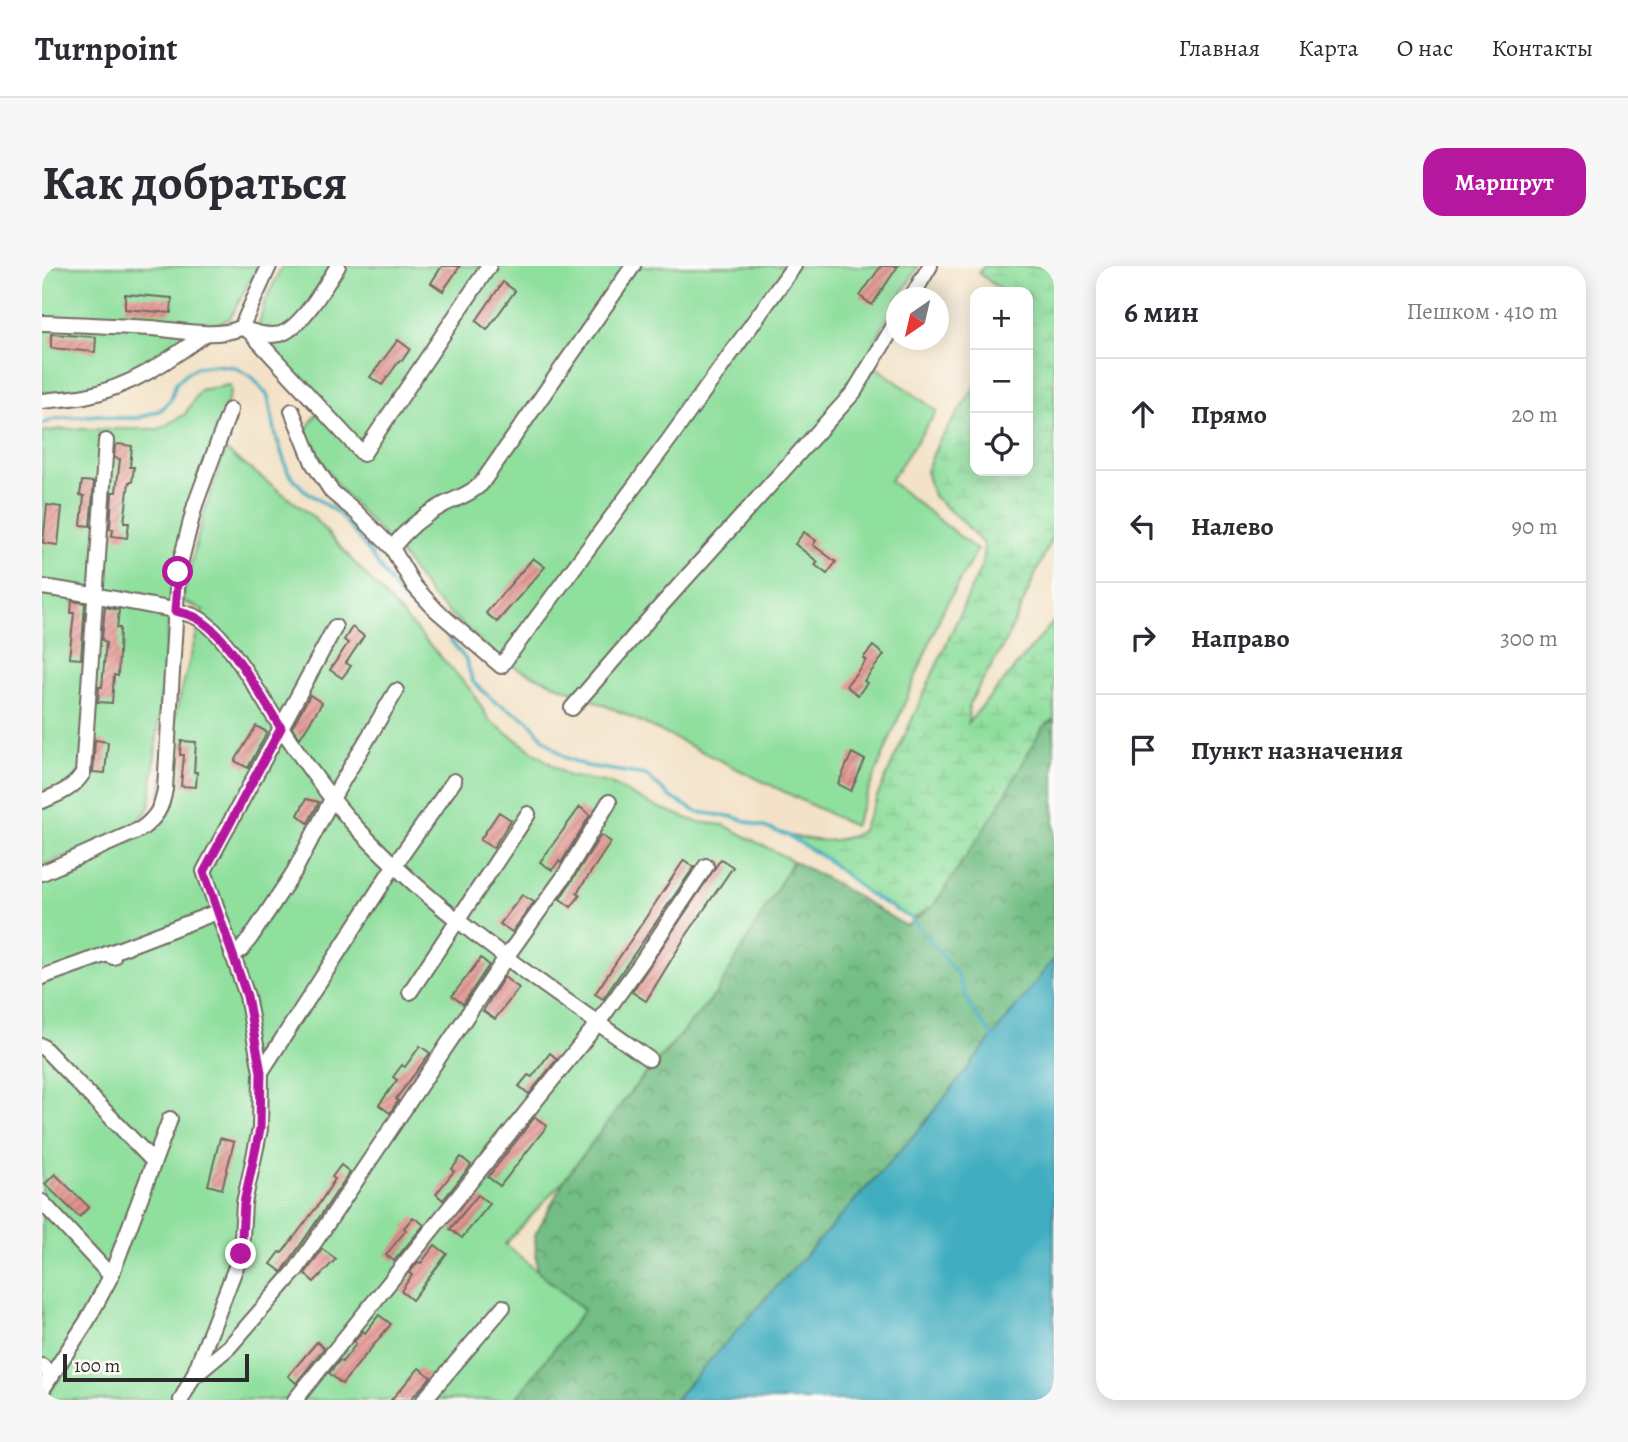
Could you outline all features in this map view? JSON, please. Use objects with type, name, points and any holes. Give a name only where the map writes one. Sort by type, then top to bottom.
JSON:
[{"type":"lane","points":[[245,329],[269,266]]},
{"type":"lane","points":[[42,323],[152,328],[205,334],[245,329],[259,334],[281,334],[296,325],[338,266]]},
{"type":"lane","points":[[245,329],[363,454],[489,266]]},
{"type":"lane","points":[[392,548],[419,520],[444,504],[471,493],[481,484],[633,266]]},
{"type":"lane","points":[[292,411],[313,463],[332,492],[392,548],[414,586],[436,610],[501,666],[794,266]]},
{"type":"lane","points":[[918,287],[930,266]]},
{"type":"lane","points":[[42,401],[86,396],[137,379],[205,334]]},
{"type":"lane","points":[[572,708],[853,392],[886,339]]},
{"type":"lane","points":[[42,873],[141,829],[154,819],[163,805],[178,572],[195,505],[230,410]]},
{"type":"lane","points":[[42,801],[68,790],[78,782],[83,773],[106,441]]},
{"type":"lane","points":[[42,587],[175,611],[198,618],[210,627],[234,655],[281,728],[332,797],[356,827],[394,866],[507,956],[649,1059]]},
{"type":"lane","points":[[181,1400],[193,1377],[241,1254],[244,1203],[260,1129],[261,1072],[247,996],[204,872],[335,627]]},
{"type":"lane","points":[[232,955],[241,950],[251,937],[294,872],[332,797],[396,691]]},
{"type":"lane","points":[[261,1072],[394,866],[454,781]]},
{"type":"lane","points":[[193,1377],[229,1347],[296,1270],[507,956],[565,875],[609,802]]},
{"type":"lane","points":[[410,992],[528,814]]},
{"type":"lane","points":[[295,1400],[598,1023],[706,866]]},
{"type":"lane","points":[[42,976],[112,957],[217,912]]},
{"type":"lane","points":[[42,1046],[153,1161]]},
{"type":"lane","points":[[42,1390],[47,1371],[87,1321],[111,1276],[170,1119]]},
{"type":"lane","points":[[42,1202],[111,1276]]},
{"type":"lane","points":[[424,1400],[503,1307]]},
{"type":"green space","points":[[42,266],[258,266],[230,318],[148,365],[112,381],[67,391],[42,393]]},
{"type":"green space","points":[[282,266],[918,266],[906,287],[886,287],[886,321],[865,359],[937,411],[890,481],[977,550],[943,610],[854,826],[625,714],[521,670],[496,656],[431,596],[400,553],[339,488],[304,432],[323,405],[270,350],[258,328],[264,304]]},
{"type":"green space","points":[[984,266],[1054,266],[1054,533],[1006,641],[969,704],[968,723],[1054,621],[1054,718],[1042,728],[998,808],[933,906],[912,919],[870,895],[826,859],[787,835],[825,841],[843,839],[861,832],[982,565],[984,545],[933,496],[926,471],[938,443],[970,395],[970,476],[1033,476],[1033,287],[997,287],[979,273]]},
{"type":"green space","points":[[230,385],[231,391],[199,484],[172,591],[150,805],[141,819],[115,835],[42,866],[42,432],[63,429],[159,429],[185,414],[200,390]]},
{"type":"green space","points":[[225,450],[311,515],[471,690],[490,721],[568,776],[609,783],[652,805],[697,822],[724,825],[793,861],[769,907],[716,994],[633,1089],[565,1179],[505,1244],[584,1310],[515,1400],[45,1400],[61,1376],[42,1357],[42,881],[139,838],[155,826],[174,719],[203,610],[182,601],[203,516]]},
{"type":"green space","points":[[1054,720],[1054,959],[919,1130],[674,1400],[515,1400],[584,1310],[537,1271],[535,1235],[565,1179],[633,1089],[716,994],[793,861],[906,926],[933,906],[1001,802],[1042,728]]},
{"type":"water","points":[[1054,959],[1054,1400],[674,1400],[919,1130]]},
{"type":"building","points":[[442,266],[460,266],[443,291],[431,283]]},
{"type":"building","points":[[881,266],[898,266],[872,305],[860,296]]},
{"type":"building","points":[[503,282],[515,291],[487,330],[476,321]]},
{"type":"building","points":[[125,294],[172,298],[171,313],[125,309]]},
{"type":"building","points":[[51,334],[96,337],[95,352],[51,348]]},
{"type":"building","points":[[398,340],[410,349],[382,385],[370,377]]},
{"type":"building","points":[[115,446],[132,446],[130,467],[134,467],[132,482],[129,482],[124,523],[129,523],[127,538],[112,536],[113,529],[110,529],[112,492],[116,492],[120,459],[114,458]]},
{"type":"building","points":[[82,481],[94,482],[90,526],[81,525],[84,496],[80,495]]},
{"type":"building","points":[[47,505],[62,507],[58,545],[43,543]]},
{"type":"building","points":[[804,532],[816,541],[813,545],[836,562],[827,574],[815,565],[818,562],[795,544]]},
{"type":"building","points":[[533,558],[545,567],[497,622],[486,613]]},
{"type":"building","points":[[72,601],[85,603],[81,659],[69,658],[74,613],[71,613]]},
{"type":"building","points":[[105,607],[119,610],[118,676],[114,675],[112,703],[98,702],[106,642],[102,640]]},
{"type":"building","points":[[352,627],[364,636],[346,663],[351,666],[342,678],[330,670],[348,643],[344,640]]},
{"type":"building","points":[[873,646],[884,655],[864,681],[867,683],[858,695],[846,686]]},
{"type":"building","points":[[310,695],[322,703],[300,738],[292,727]]},
{"type":"building","points":[[256,726],[267,732],[248,768],[235,761]]},
{"type":"building","points":[[95,740],[108,742],[105,773],[93,772]]},
{"type":"building","points":[[181,741],[196,742],[196,787],[181,786],[184,755],[180,755]]},
{"type":"building","points":[[852,753],[865,760],[851,791],[838,784]]},
{"type":"building","points":[[306,799],[319,802],[308,823],[298,815]]},
{"type":"building","points":[[580,807],[590,815],[561,863],[559,861],[552,870],[540,862]]},
{"type":"building","points":[[499,812],[511,820],[493,848],[480,840]]},
{"type":"building","points":[[601,835],[611,842],[577,893],[580,895],[571,907],[560,899]]},
{"type":"building","points":[[721,859],[733,867],[646,1001],[632,992]]},
{"type":"building","points":[[684,860],[694,867],[603,999],[595,994]]},
{"type":"building","points":[[522,895],[534,902],[512,932],[500,924]]},
{"type":"building","points":[[481,958],[489,965],[463,1004],[452,996]]},
{"type":"building","points":[[504,977],[519,988],[495,1019],[483,1011]]},
{"type":"building","points":[[420,1046],[430,1053],[396,1099],[398,1101],[390,1113],[379,1105],[397,1080],[393,1077],[402,1065],[405,1067]]},
{"type":"building","points":[[550,1053],[557,1059],[529,1094],[519,1086],[528,1075],[532,1077]]},
{"type":"building","points":[[535,1117],[547,1126],[500,1186],[488,1177]]},
{"type":"building","points":[[220,1138],[234,1142],[222,1189],[208,1185]]},
{"type":"building","points":[[461,1157],[471,1165],[443,1200],[436,1194]]},
{"type":"building","points":[[341,1165],[350,1172],[282,1272],[271,1264],[319,1204]]},
{"type":"building","points":[[55,1174],[89,1207],[79,1217],[45,1184]]},
{"type":"building","points":[[478,1195],[490,1204],[462,1238],[450,1229]]},
{"type":"building","points":[[413,1217],[424,1225],[394,1261],[386,1255]]},
{"type":"building","points":[[435,1245],[447,1254],[412,1300],[401,1291],[412,1275],[409,1273]]},
{"type":"building","points":[[322,1249],[336,1259],[314,1282],[305,1274]]},
{"type":"building","points":[[379,1315],[391,1324],[342,1384],[329,1373],[340,1360],[342,1362],[356,1344],[354,1342]]},
{"type":"building","points":[[317,1342],[324,1348],[296,1383],[288,1376]]},
{"type":"building","points":[[419,1368],[431,1377],[412,1398],[414,1400],[391,1400]]},
{"type":"waterway","points":[[42,424],[54,419],[100,415],[138,418],[161,410],[171,399],[176,383],[197,367],[234,367],[252,377],[268,396],[276,436],[288,472],[304,490],[338,513],[397,592],[419,614],[444,632],[466,660],[473,682],[494,701],[528,720],[564,757],[587,766],[646,775],[669,796],[697,812],[734,817],[787,835],[826,859],[870,895],[912,919],[957,974],[970,1006],[994,1041]]},
{"type":"route","points":[[178,572],[175,611],[198,618],[210,627],[234,655],[281,728],[204,872],[247,996],[261,1072],[260,1129],[244,1203],[241,1254]]}]
